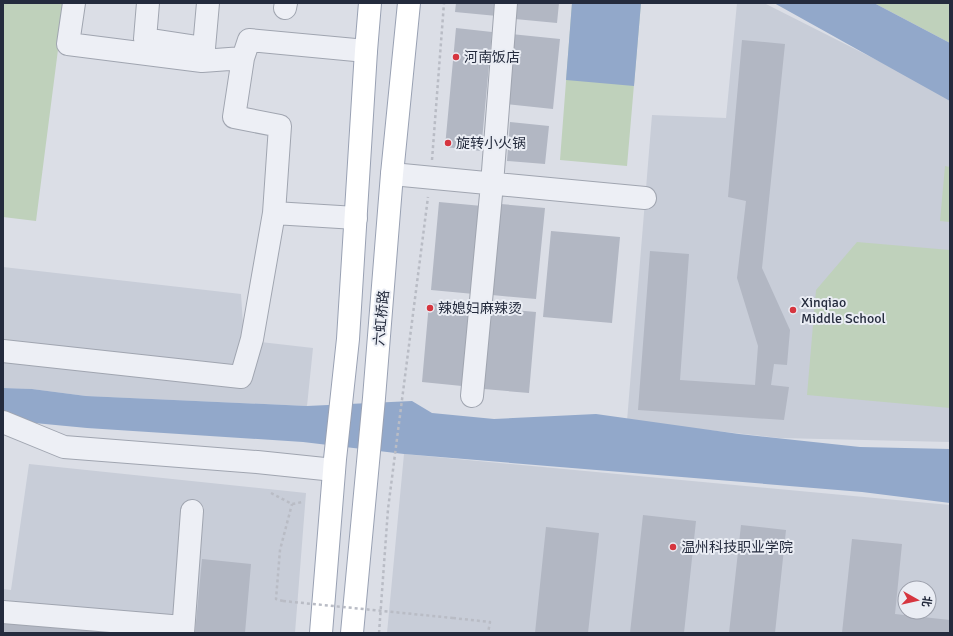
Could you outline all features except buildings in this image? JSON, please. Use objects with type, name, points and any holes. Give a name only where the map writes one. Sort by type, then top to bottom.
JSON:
[{"type":"main road","points":[[321,633],[334,464],[348,340],[370,3]]},
{"type":"main road","name":"六虹桥路","points":[[352,633],[374,398],[392,174],[409,3]]},
{"type":"street","points":[[74,3],[68,44],[243,58]]},
{"type":"street","points":[[148,3],[146,39],[203,54]]},
{"type":"street","points":[[203,54],[208,3]]},
{"type":"street","points":[[472,396],[492,184],[506,3]]},
{"type":"street","points":[[3,351],[241,377],[252,339],[274,213],[280,126],[234,117],[243,58],[250,40],[366,51]]},
{"type":"street","points":[[392,174],[644,198]]},
{"type":"street","points":[[274,213],[356,218]]},
{"type":"street","points":[[3,422],[7,422],[64,446],[257,462],[334,464]]},
{"type":"street","points":[[3,612],[183,630],[192,512]]},
{"type":"path","points":[[379,633],[388,509],[431,178],[444,3]]},
{"type":"path","points":[[271,493],[292,504],[303,502]]},
{"type":"path","points":[[292,504],[280,550],[276,599],[283,601],[490,622],[488,633]]},
{"type":"shaded area","name":"Xinqiao Middle School","points":[[737,3],[764,3],[950,97],[950,442],[779,438],[627,421],[652,115],[726,118]]},
{"type":"shaded area","points":[[3,267],[241,294],[244,340],[313,348],[307,406],[86,396],[32,389],[3,388]]},
{"type":"shaded area","name":"温州科技职业学院","points":[[404,454],[950,505],[950,633],[387,633]]},
{"type":"shaded area","points":[[29,464],[306,493],[295,633],[3,633],[3,589],[11,590]]},
{"type":"green space","points":[[3,3],[64,3],[36,221],[3,217]]},
{"type":"green space","points":[[572,3],[641,3],[627,166],[560,160]]},
{"type":"green space","points":[[874,3],[950,3],[950,43]]},
{"type":"green space","points":[[945,166],[950,167],[950,222],[940,221]]},
{"type":"green space","points":[[857,242],[950,250],[950,408],[807,395],[816,290]]},
{"type":"water","points":[[572,3],[641,3],[634,86],[566,80]]},
{"type":"water","points":[[774,3],[874,3],[950,43],[950,101]]},
{"type":"water","points":[[3,388],[32,389],[86,396],[307,406],[412,401],[432,413],[494,419],[596,414],[739,434],[860,447],[950,449],[950,503],[862,492],[404,454],[303,442],[87,428],[3,420]]},
{"type":"place","name":"河南饭店","points":[[456,57]]},
{"type":"place","name":"旋转小火锅","points":[[448,143]]},
{"type":"place","name":"辣媳妇麻辣烫","points":[[430,308]]},
{"type":"place","name":"Xinqiao Middle School","points":[[793,310]]},
{"type":"place","name":"温州科技职业学院","points":[[673,547]]}]
